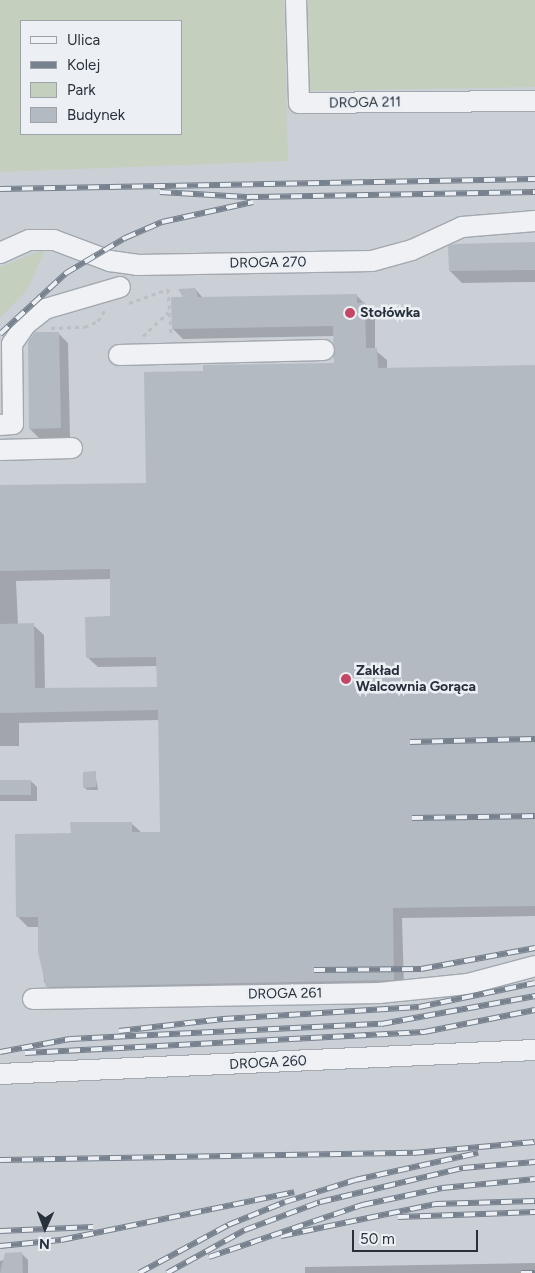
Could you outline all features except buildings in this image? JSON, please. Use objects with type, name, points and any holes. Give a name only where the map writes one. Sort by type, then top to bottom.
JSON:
[{"type":"lane","name":"DROGA 211","points":[[296,0],[299,103],[535,101]]},
{"type":"lane","name":"DROGA 270","points":[[0,253],[28,240],[54,240],[110,261],[137,266],[372,260],[412,250],[462,227],[535,221]]},
{"type":"lane","points":[[0,425],[12,424],[12,344],[26,324],[45,309],[120,295]]},
{"type":"lane","points":[[120,355],[324,350]]},
{"type":"lane","points":[[0,450],[72,448]]},
{"type":"lane","name":"DROGA 261","points":[[33,999],[379,993],[468,984],[535,966]]},
{"type":"lane","name":"DROGA 260","points":[[0,1074],[535,1050]]},
{"type":"path","points":[[120,295],[168,289],[172,354]]},
{"type":"path","points":[[26,324],[32,328],[85,326],[98,321],[106,302]]},
{"type":"path","points":[[120,355],[170,312]]},
{"type":"shaded area","points":[[7,0],[535,0],[535,1273],[0,1273],[0,5]]},
{"type":"green space","points":[[0,0],[284,0],[288,161],[0,172]]},
{"type":"green space","points":[[308,0],[535,0],[535,87],[308,91]]},
{"type":"green space","points":[[45,249],[28,289],[0,318],[0,267]]},
{"type":"railway","points":[[0,189],[535,179]]},
{"type":"railway","points":[[160,192],[247,197],[535,192]]},
{"type":"railway","points":[[0,334],[66,273],[125,238],[162,222],[253,202]]},
{"type":"railway","points":[[410,742],[535,739]]},
{"type":"railway","points":[[412,818],[535,816]]},
{"type":"railway","points":[[314,970],[421,969],[535,948]]},
{"type":"railway","points":[[119,1031],[223,1019],[419,1007],[535,983]]},
{"type":"railway","points":[[0,1052],[70,1039],[381,1024],[535,996]]},
{"type":"railway","points":[[25,1053],[424,1032],[535,1010]]},
{"type":"railway","points":[[0,1160],[413,1153],[535,1142]]},
{"type":"railway","points":[[139,1273],[228,1225],[285,1202],[355,1180],[478,1153]]},
{"type":"railway","points":[[167,1273],[245,1230],[320,1202],[463,1168],[535,1162]]},
{"type":"railway","points":[[209,1257],[362,1205],[442,1188],[535,1179]]},
{"type":"railway","points":[[0,1246],[61,1240],[294,1192]]},
{"type":"railway","points":[[281,1236],[435,1204],[535,1201]]},
{"type":"railway","points":[[398,1217],[535,1212]]},
{"type":"railway","points":[[0,1231],[93,1227]]},
{"type":"railway","points":[[521,1273],[535,1273]]},
{"type":"place","name":"Stołówka","points":[[350,313]]},
{"type":"place","name":"Zakład Walcownia Gorąca","points":[[346,679]]}]
